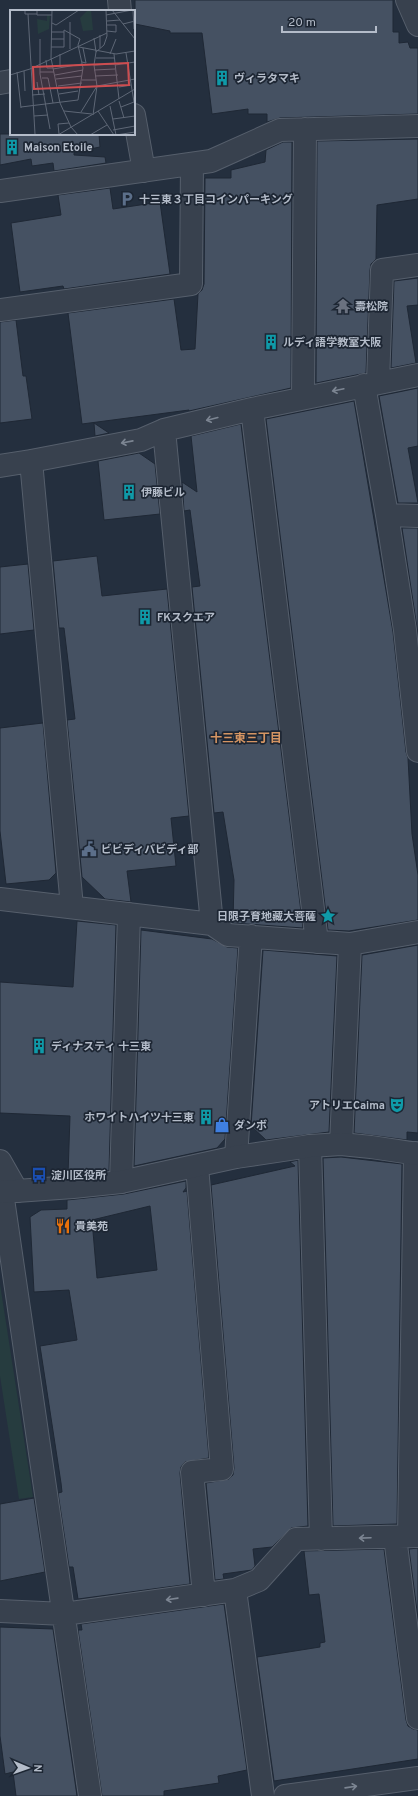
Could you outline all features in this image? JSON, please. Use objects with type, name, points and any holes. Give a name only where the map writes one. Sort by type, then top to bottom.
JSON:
[{"type":"street","points":[[119,0],[120,10]]},
{"type":"street","points":[[407,0],[418,25]]},
{"type":"street","points":[[0,83],[10,81]]},
{"type":"street","points":[[135,122],[144,171]]},
{"type":"street","points":[[0,191],[211,161],[280,130],[418,126]]},
{"type":"street","points":[[303,398],[305,129]]},
{"type":"street","points":[[0,310],[191,284],[192,164]]},
{"type":"street","points":[[418,265],[382,270],[371,383],[387,514],[405,630],[418,751]]},
{"type":"street","points":[[0,466],[141,440],[164,430],[252,409],[371,383],[418,375]]},
{"type":"street","points":[[252,409],[318,942]]},
{"type":"street","points":[[164,430],[212,924]]},
{"type":"street","points":[[32,461],[72,907]]},
{"type":"street","points":[[387,514],[418,516]]},
{"type":"street","points":[[0,899],[212,924],[228,934],[318,942],[350,944],[418,932]]},
{"type":"street","points":[[121,1182],[129,914]]},
{"type":"street","points":[[236,1157],[252,936]]},
{"type":"street","points":[[341,1144],[350,944]]},
{"type":"street","points":[[7,1191],[121,1182],[236,1157],[310,1146],[341,1144],[417,1153],[408,1536],[418,1718]]},
{"type":"street","points":[[310,1146],[321,1539]]},
{"type":"street","points":[[0,1161],[7,1191],[90,1796]]},
{"type":"street","points":[[197,1166],[222,1469],[192,1472],[204,1595]]},
{"type":"street","points":[[0,1611],[64,1614],[235,1590],[259,1580],[296,1539],[408,1536]]},
{"type":"street","points":[[235,1590],[263,1796]]},
{"type":"street","points":[[285,1796],[418,1778]]},
{"type":"green space","points":[[0,1284],[33,1497],[19,1499],[0,1376]]},
{"type":"building","points":[[135,0],[393,0],[393,32],[399,32],[399,43],[408,42],[410,48],[418,48],[418,114],[280,118],[267,122],[267,114],[248,114],[248,109],[212,114],[202,33],[170,33],[170,31],[135,24]]},
{"type":"building","points":[[0,134],[99,135],[100,147],[74,152],[74,155],[105,157],[106,163],[54,171],[53,163],[32,166],[31,159],[0,165]]},
{"type":"building","points":[[418,139],[418,199],[377,205],[376,259],[371,264],[370,270],[366,373],[316,383],[317,141]]},
{"type":"building","points":[[283,142],[292,142],[291,388],[189,411],[82,424],[68,313],[174,299],[181,350],[195,349],[198,294],[202,290],[204,284],[205,178],[231,178],[231,170],[265,162],[266,150]]},
{"type":"building","points":[[110,188],[113,209],[160,202],[170,274],[64,289],[63,286],[20,292],[11,223],[61,215],[58,195]]},
{"type":"building","points":[[418,278],[418,305],[407,306],[416,363],[391,368],[394,281]]},
{"type":"building","points":[[16,320],[23,376],[26,376],[32,419],[0,423],[0,322]]},
{"type":"building","points":[[418,388],[418,446],[408,448],[418,503],[398,503],[379,396]]},
{"type":"building","points":[[354,401],[393,632],[406,752],[408,758],[412,834],[418,875],[418,920],[349,931],[328,930],[266,419]]},
{"type":"building","points":[[94,423],[109,433],[95,436]]},
{"type":"building","points":[[241,424],[303,928],[233,923],[234,880],[223,812],[214,813],[192,587],[200,586],[190,510],[184,511],[182,482],[197,492],[191,436]]},
{"type":"building","name":"伊藤ビル","points":[[139,453],[155,464],[160,514],[104,520],[98,461]]},
{"type":"building","points":[[402,528],[418,528],[418,634],[417,628]]},
{"type":"building","points":[[97,556],[102,596],[167,589],[189,816],[171,818],[176,866],[127,871],[131,902],[105,899],[82,877],[67,720],[75,719],[64,628],[59,628],[53,561]]},
{"type":"building","points":[[28,564],[34,630],[0,634],[0,567]]},
{"type":"building","points":[[43,723],[56,873],[49,880],[6,884],[0,831],[0,728]]},
{"type":"building","points":[[77,921],[116,925],[109,1171],[68,1175],[70,1116],[0,1113],[0,982],[73,987]]},
{"type":"building","points":[[141,930],[212,939],[227,947],[238,948],[225,1139],[217,1148],[134,1166]]},
{"type":"building","points":[[418,945],[418,1133],[407,1132],[407,1140],[354,1133],[362,955]]},
{"type":"building","points":[[263,950],[337,956],[329,1132],[266,1140],[251,1126]]},
{"type":"building","points":[[341,1157],[402,1164],[397,1524],[333,1526],[323,1158]]},
{"type":"building","points":[[298,1160],[308,1526],[291,1528],[272,1547],[253,1549],[255,1566],[252,1570],[223,1574],[224,1579],[215,1580],[206,1483],[229,1479],[233,1475],[234,1468],[211,1185],[295,1166],[290,1162]]},
{"type":"building","points":[[186,1181],[186,1188],[183,1192],[187,1191],[209,1458],[185,1462],[181,1467],[180,1473],[190,1584],[78,1599],[73,1567],[69,1567],[58,1493],[62,1492],[61,1483],[40,1346],[77,1340],[69,1290],[34,1292],[30,1217],[41,1210],[67,1209],[67,1200],[124,1194]],"holes":[[[150,1206],[157,1270],[97,1278],[92,1220]]]},
{"type":"building","points":[[34,1498],[45,1572],[0,1581],[0,1504]]},
{"type":"building","points":[[418,1548],[418,1619],[409,1549]]},
{"type":"building","points":[[384,1549],[406,1720],[408,1726],[418,1730],[418,1759],[274,1781],[257,1657],[320,1647],[320,1643],[325,1642],[319,1594],[309,1595],[304,1551]]},
{"type":"building","points":[[224,1604],[247,1770],[218,1776],[219,1783],[164,1791],[164,1796],[102,1796],[78,1630],[82,1630],[81,1624]]},
{"type":"building","points":[[0,1627],[53,1629],[77,1796],[16,1796],[13,1772],[5,1774],[0,1736]]},
{"type":"place","name":"ヴィラタマキ","points":[[222,78]]},
{"type":"place","name":"Maison Etoile","points":[[12,147]]},
{"type":"place","name":"十三東３丁目コインパーキング","points":[[127,199]]},
{"type":"place","name":"壽松院","points":[[343,306]]},
{"type":"place","name":"ルディ語学教室大阪","points":[[271,342]]},
{"type":"place","name":"伊藤ビル","points":[[129,492]]},
{"type":"place","name":"FKスクエア","points":[[145,617]]},
{"type":"place","name":"ビビディバビディ部","points":[[89,849]]},
{"type":"place","name":"日限子育地藏大菩薩","points":[[328,916]]},
{"type":"place","name":"ディナスティ 十三東","points":[[39,1046]]},
{"type":"place","name":"アトリエCaima","points":[[397,1105]]},
{"type":"place","name":"ホワイトハイツ十三東","points":[[206,1117]]},
{"type":"place","name":"ダンボ","points":[[222,1125]]},
{"type":"place","name":"淀川区役所","points":[[39,1175]]},
{"type":"place","name":"貴美苑","points":[[63,1226]]},
{"type":"district","name":"十三東三丁目","points":[[246,738]]}]
